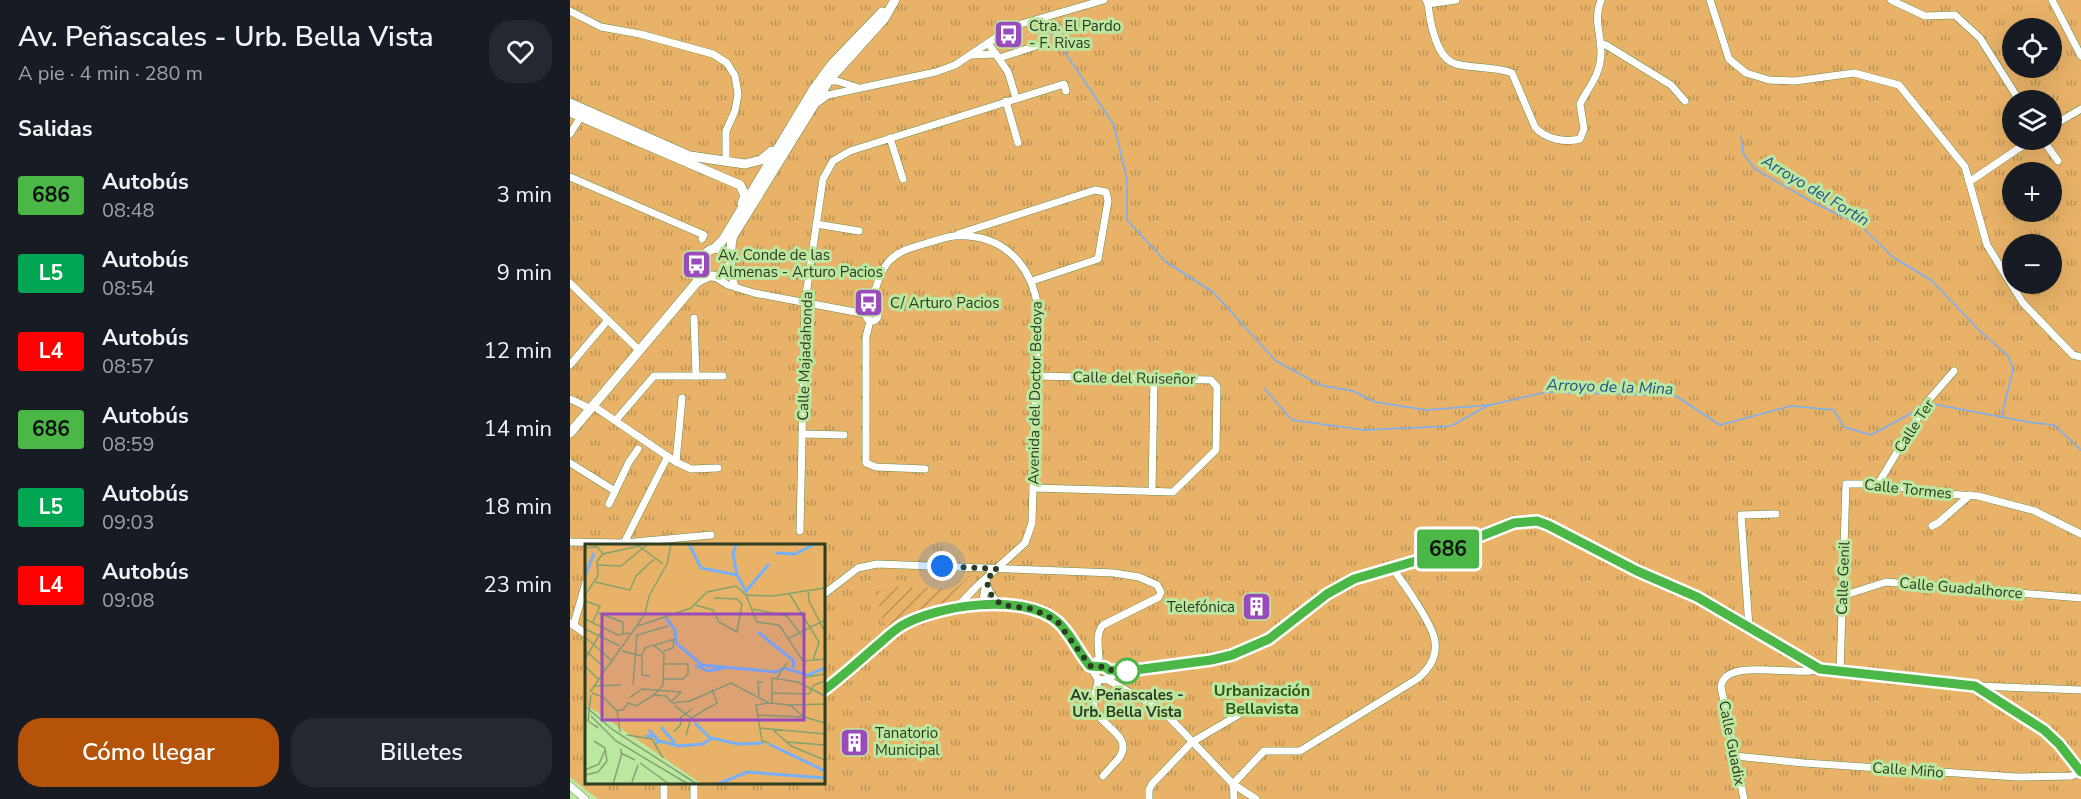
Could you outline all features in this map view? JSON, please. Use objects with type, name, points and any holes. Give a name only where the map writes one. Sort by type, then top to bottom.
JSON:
[{"type":"main road","points":[[739,226],[812,106],[836,81],[840,67],[884,19],[893,0]]},
{"type":"main road","points":[[570,433],[697,282],[706,252],[715,248],[723,240],[813,90],[832,64],[893,0]]},
{"type":"main road","points":[[570,103],[690,156],[754,167],[760,179],[760,187],[730,243],[730,269],[724,275],[697,282]]},
{"type":"main road","points":[[570,112],[740,185],[745,195],[741,209]]},
{"type":"main road","points":[[745,164],[768,156],[793,122]]},
{"type":"main road","points":[[715,248],[723,249],[730,255]]},
{"type":"main road","points":[[702,266],[713,277]]},
{"type":"street","points":[[828,95],[936,72],[955,65],[1003,33],[1031,21],[1104,0]]},
{"type":"street","points":[[1456,0],[1427,2],[1434,34],[1446,59],[1455,64],[1512,73],[1540,134],[1575,140],[1581,137],[1584,126],[1580,104],[1594,82],[1600,58],[1596,23],[1601,0]]},
{"type":"street","points":[[1710,0],[1730,59],[1746,73],[1769,80],[1795,81],[1854,73],[1899,85],[1965,167],[1987,245],[2023,303],[2073,355],[2081,357]]},
{"type":"street","points":[[1891,0],[1925,16],[1955,15],[1980,38],[2013,90]]},
{"type":"street","points":[[2052,0],[2081,56]]},
{"type":"street","points":[[570,11],[601,27],[640,34],[713,54],[727,63],[735,76],[738,94],[735,111],[726,131],[722,161],[714,174]]},
{"type":"street","points":[[997,56],[1003,33]]},
{"type":"street","points":[[988,43],[1008,72],[1016,98]]},
{"type":"street","points":[[1600,44],[1606,45],[1671,85],[1685,101]]},
{"type":"street","points":[[972,55],[997,56],[1039,45]]},
{"type":"street","points":[[812,106],[838,87],[836,81]]},
{"type":"street","points":[[793,122],[822,84],[836,81],[851,87],[864,87]]},
{"type":"street","name":"Calle Majadahonda","points":[[800,531],[805,302],[823,179],[832,161],[850,151],[1016,98],[1064,84],[1066,91]]},
{"type":"street","points":[[1006,101],[1018,143]]},
{"type":"street","points":[[2062,120],[2081,110]]},
{"type":"street","points":[[570,134],[580,117]]},
{"type":"street","points":[[890,138],[903,179]]},
{"type":"street","points":[[1970,182],[2016,150]]},
{"type":"street","points":[[2050,150],[2058,161]]},
{"type":"street","points":[[570,177],[704,235],[702,239]]},
{"type":"street","points":[[951,236],[1095,190],[1106,192],[1108,201],[1098,259],[1032,281]]},
{"type":"street","points":[[816,224],[859,231]]},
{"type":"street","points":[[987,240],[986,232],[989,224]]},
{"type":"street","name":"Avenida del Doctor Bedoya","points":[[925,469],[876,467],[866,463],[868,315],[881,273],[900,253],[951,236],[970,236],[987,240],[1005,249],[1017,259],[1032,281],[1038,308],[1032,523],[1030,534],[1020,549],[976,587],[958,606]]},
{"type":"street","points":[[730,269],[735,287]]},
{"type":"street","points":[[713,277],[735,287],[868,315],[876,320],[878,313],[875,292]]},
{"type":"street","points":[[572,288],[639,350]]},
{"type":"street","points":[[694,318],[696,376]]},
{"type":"street","points":[[570,365],[608,320]]},
{"type":"street","name":"Calle Ter","points":[[1878,484],[1928,402],[1954,371]]},
{"type":"street","points":[[616,420],[654,376],[723,376]]},
{"type":"street","name":"Calle del Ruiseñor","points":[[1033,488],[1173,492],[1216,450],[1217,387],[1211,380],[1036,376]]},
{"type":"street","points":[[1152,491],[1154,379]]},
{"type":"street","points":[[676,462],[682,398]]},
{"type":"street","points":[[570,399],[616,420],[676,462],[691,469],[718,468]]},
{"type":"street","points":[[802,434],[844,435]]},
{"type":"street","points":[[609,504],[629,462],[638,449]]},
{"type":"street","points":[[624,543],[668,456]]},
{"type":"street","points":[[570,463],[615,491]]},
{"type":"street","name":"Calle Tormes","points":[[1846,483],[1878,484],[1978,495],[2035,511],[2081,534]]},
{"type":"street","name":"Calle Genil","points":[[1840,672],[1846,483]]},
{"type":"street","name":"Calle Tormes","points":[[1932,526],[1970,495]]},
{"type":"street","points":[[1749,627],[1740,515],[1776,514]]},
{"type":"street","points":[[1102,672],[1211,660],[1232,655],[1269,639],[1341,585],[1354,579],[1426,558],[1514,523],[1537,521],[1637,571],[1697,597],[1820,669],[1975,686],[2081,690]]},
{"type":"street","points":[[610,544],[711,535]]},
{"type":"street","points":[[570,542],[588,544]]},
{"type":"street","points":[[825,593],[852,572],[867,565],[1127,574],[1158,585],[1161,592],[1159,597],[1099,629],[1102,672],[1095,695],[1095,709],[1101,720],[1117,733],[1123,745],[1120,756],[1103,776]]},
{"type":"street","points":[[1234,799],[1233,784],[1264,751],[1299,750],[1417,679],[1430,666],[1435,650],[1434,634],[1392,568]]},
{"type":"street","points":[[986,580],[992,597],[1002,605]]},
{"type":"street","points":[[979,606],[986,580]]},
{"type":"street","name":"Calle Guadalhorce","points":[[1842,596],[1886,582],[2081,598]]},
{"type":"street","points":[[585,587],[572,624],[585,633]]},
{"type":"street","points":[[976,587],[979,606]]},
{"type":"street","points":[[825,689],[901,626],[942,610],[958,606],[1002,605],[1033,609],[1057,621],[1068,633],[1088,664],[1163,711],[1233,784],[1256,799]]},
{"type":"street","points":[[1088,664],[1093,662],[1102,672]]},
{"type":"street","name":"Calle Guadix","points":[[1744,799],[1721,687],[1722,681],[1726,676],[1742,669],[1803,672],[1820,669]]},
{"type":"street","points":[[1975,686],[2044,730],[2059,744],[2081,772]]},
{"type":"street","points":[[1149,799],[1152,784],[1192,742],[1245,711]]},
{"type":"street","name":"Calle Miño","points":[[1735,756],[1804,763],[2017,777],[2071,776],[2081,772]]},
{"type":"street","points":[[570,786],[585,799]]},
{"type":"green space","points":[[570,0],[2081,0],[2081,799],[598,799],[570,777]]},
{"type":"green space","points":[[978,572],[974,577],[977,580],[956,602],[903,620],[886,631],[875,592],[892,587],[955,589]]},
{"type":"waterway","name":"Arroyo de la Mina","points":[[1049,29],[1114,125],[1127,179],[1127,220],[1166,262],[1213,292],[1276,361],[1320,385],[1353,391],[1375,402],[1426,410],[1490,405],[1547,392],[1676,396],[1720,425],[1791,406],[1834,410],[1844,427],[1871,435],[1919,409]]},
{"type":"waterway","name":"Arroyo del Fortín","points":[[1741,135],[1743,153],[1755,169],[1814,203],[1859,224],[1894,258],[1931,280],[1980,331],[2008,356],[2013,369],[2002,415]]},
{"type":"waterway","points":[[1264,388],[1292,420],[1364,430],[1451,426],[1489,405]]},
{"type":"waterway","name":"Arroyo de la Mina","points":[[1929,405],[2054,425],[2081,450]]},
{"type":"bus line","name":"686","points":[[825,689],[901,626],[958,606],[1015,605],[1047,614],[1068,633],[1077,650],[1090,666],[1128,671],[1211,660],[1232,655],[1269,639],[1327,594],[1354,579],[1426,558],[1514,523],[1537,521],[1637,571],[1697,597],[1820,669],[1975,686],[2044,730],[2059,744],[2081,772]]},
{"type":"place","name":"Ctra. El Pardo - F. Rivas","points":[[1008,35]]},
{"type":"place","name":"Av. Conde de las Almenas - Arturo Pacios","points":[[697,264]]},
{"type":"place","name":"C/ Arturo Pacios","points":[[869,303]]},
{"type":"place","name":"Telefónica","points":[[1256,607]]},
{"type":"place","name":"Av. Peñascales - Urb. Bella Vista","points":[[1127,671]]},
{"type":"place","name":"Tanatorio Municipal","points":[[854,742]]},
{"type":"district","name":"Urbanización Bellavista","points":[[1262,699]]},
{"type":"route","points":[[942,566],[997,569],[986,580],[992,597],[1002,605],[1022,606],[1047,614],[1068,633],[1077,650],[1090,666],[1127,671]]}]
